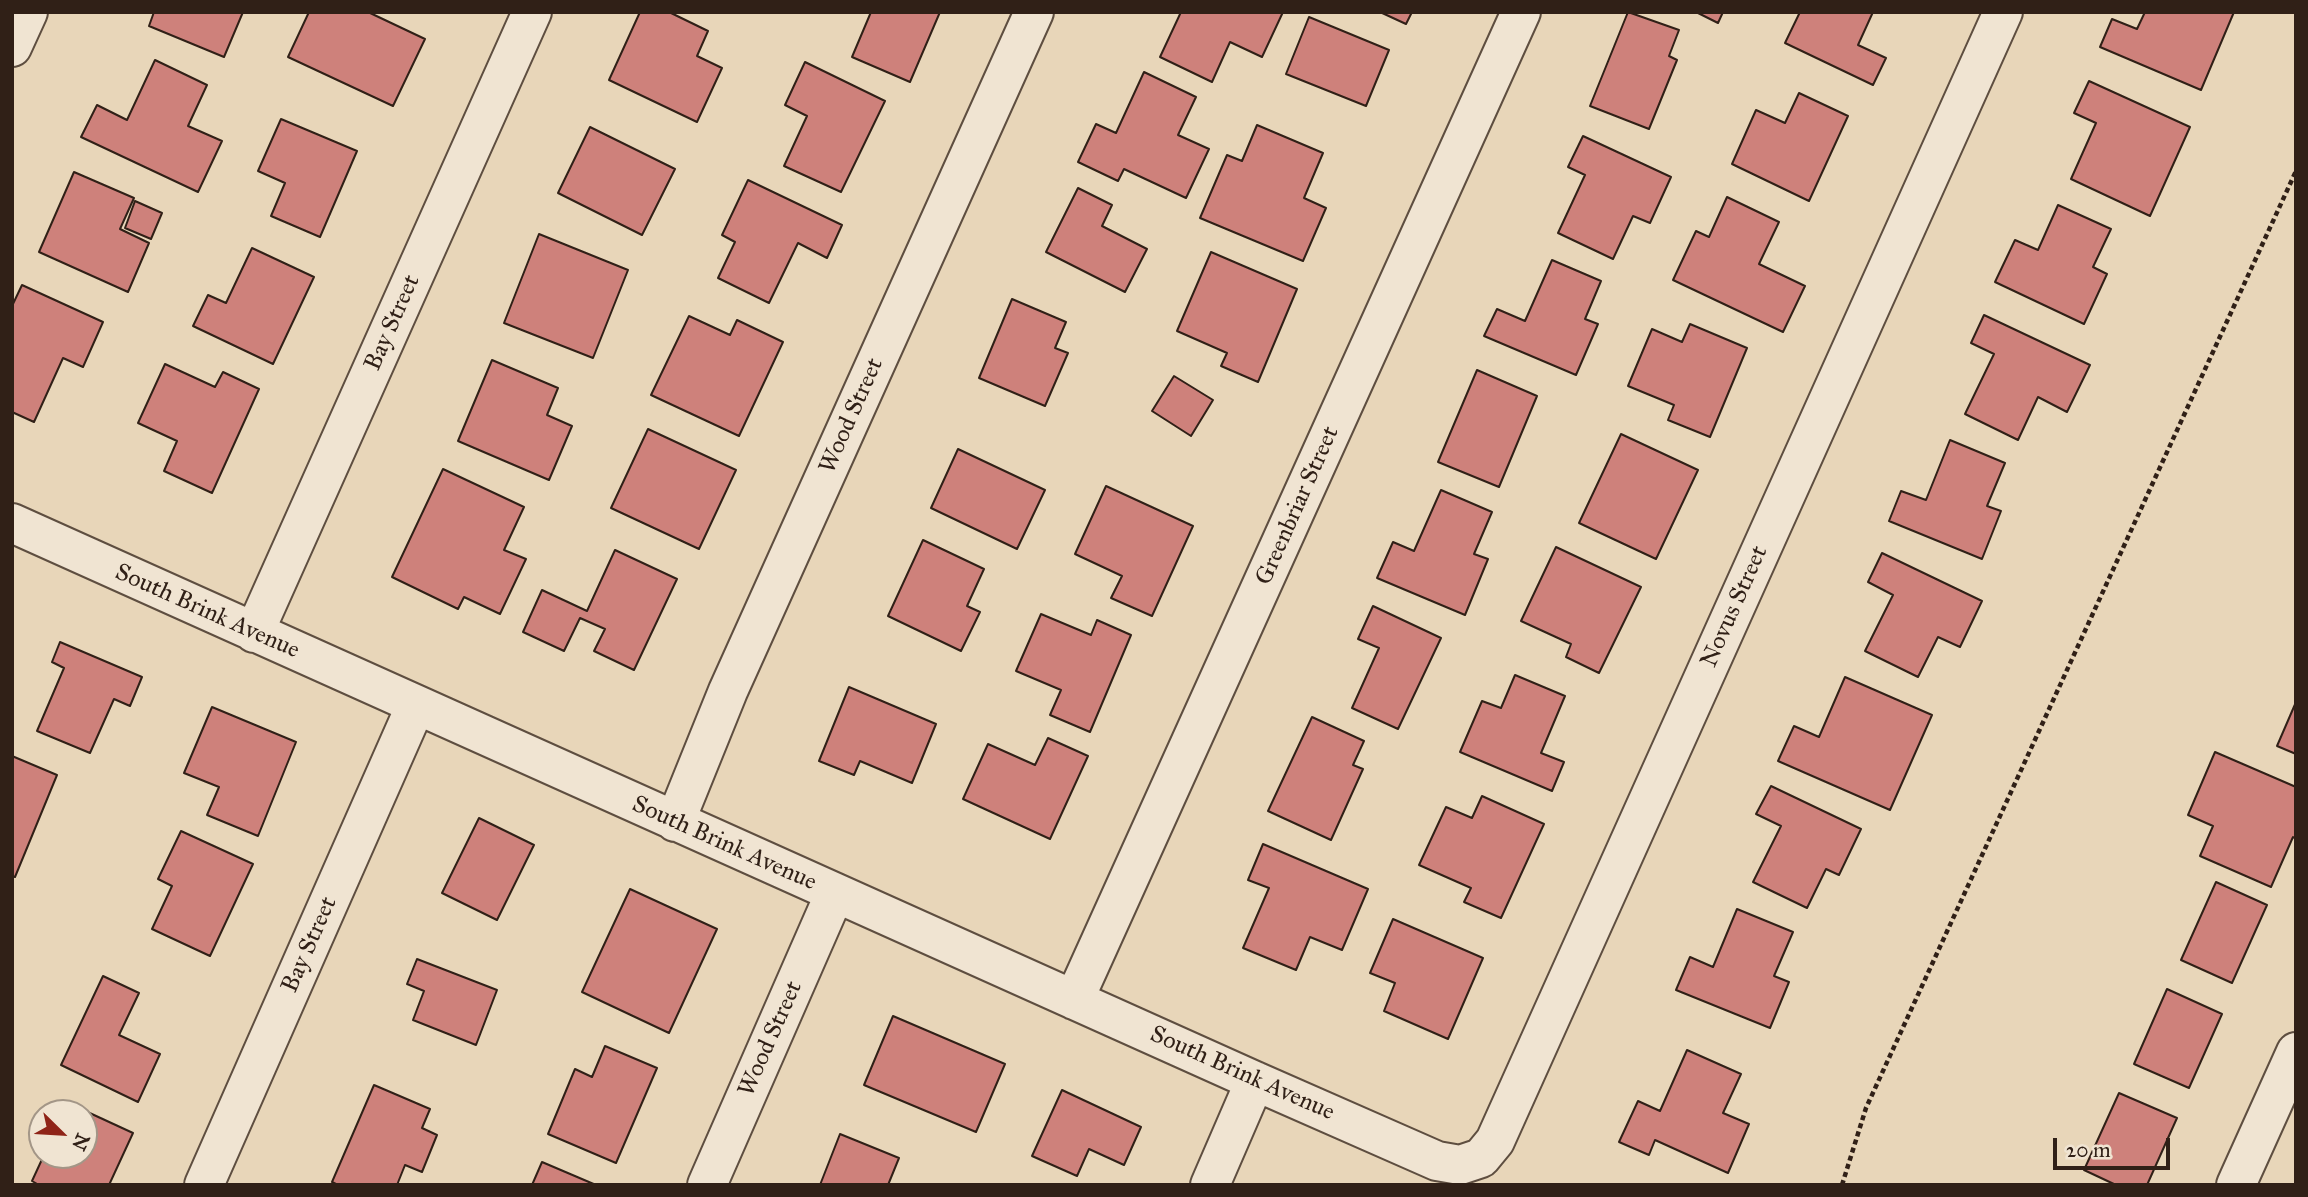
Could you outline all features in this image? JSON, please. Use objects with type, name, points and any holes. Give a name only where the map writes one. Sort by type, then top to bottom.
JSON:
[{"type":"street","points":[[12,47],[28,12]]},
{"type":"street","name":"Bay Street","points":[[254,633],[533,12]]},
{"type":"street","name":"Wood Street","points":[[675,822],[728,691],[1034,12]]},
{"type":"street","name":"Greenbriar Street","points":[[1074,1000],[1521,12]]},
{"type":"street","name":"Novus Street","points":[[1437,1161],[1460,1165],[1481,1158],[1495,1142],[2003,12]]},
{"type":"street","name":"South Brink Avenue","points":[[12,523],[1437,1161]]},
{"type":"street","name":"Bay Street","points":[[204,1185],[416,705]]},
{"type":"street","name":"Wood Street","points":[[707,1185],[835,893]]},
{"type":"street","points":[[2236,1185],[2296,1052]]},
{"type":"street","points":[[1210,1185],[1255,1080]]},
{"type":"path","points":[[1842,1185],[1866,1108],[2296,171]]},
{"type":"building","points":[[154,12],[243,12],[224,57],[149,26]]},
{"type":"building","points":[[309,12],[368,12],[425,39],[393,106],[288,57]]},
{"type":"building","points":[[640,12],[669,12],[708,31],[697,56],[722,68],[697,122],[609,80]]},
{"type":"building","points":[[871,12],[940,12],[910,82],[852,57]]},
{"type":"building","points":[[1181,12],[1283,12],[1262,57],[1230,42],[1212,82],[1160,57]]},
{"type":"building","points":[[1380,12],[1412,12],[1406,24]]},
{"type":"building","points":[[1628,12],[1679,30],[1669,56],[1677,60],[1649,129],[1590,106]]},
{"type":"building","points":[[1696,12],[1723,12],[1718,23]]},
{"type":"building","points":[[1800,12],[1873,12],[1858,45],[1886,58],[1873,85],[1785,43]]},
{"type":"building","points":[[2145,12],[2234,12],[2201,90],[2100,47],[2112,19],[2137,29]]},
{"type":"building","points":[[1309,17],[1389,50],[1366,106],[1286,74]]},
{"type":"building","points":[[155,60],[207,85],[188,126],[222,141],[198,192],[81,137],[97,105],[127,120]]},
{"type":"building","points":[[805,62],[885,101],[841,192],[784,166],[807,116],[785,105]]},
{"type":"building","points":[[1144,72],[1196,97],[1178,135],[1209,149],[1186,198],[1124,169],[1118,181],[1078,162],[1096,124],[1116,133]]},
{"type":"building","points":[[2089,81],[2190,127],[2150,216],[2071,179],[2096,123],[2074,113]]},
{"type":"building","points":[[1799,93],[1848,116],[1809,201],[1732,164],[1756,110],[1785,123]]},
{"type":"building","points":[[281,119],[357,151],[320,237],[271,216],[285,183],[258,171]]},
{"type":"building","points":[[1257,125],[1323,153],[1304,198],[1326,208],[1303,261],[1200,218],[1227,155],[1242,161]]},
{"type":"building","points":[[590,127],[675,169],[642,235],[558,193]]},
{"type":"building","points":[[1583,136],[1671,177],[1650,223],[1633,216],[1613,259],[1558,233],[1585,175],[1568,167]]},
{"type":"building","points":[[74,172],[134,198],[120,229],[149,243],[128,292],[39,252]]},
{"type":"building","points":[[748,180],[842,225],[827,258],[798,243],[769,303],[718,278],[735,242],[722,235]]},
{"type":"building","points":[[1078,188],[1112,205],[1102,226],[1147,249],[1125,292],[1046,252]]},
{"type":"building","points":[[1727,197],[1779,222],[1759,264],[1805,286],[1783,332],[1673,280],[1696,231],[1709,237]]},
{"type":"building","points":[[135,201],[162,213],[151,239],[125,228]]},
{"type":"building","points":[[2058,205],[2111,229],[2093,267],[2107,274],[2084,324],[1995,282],[2015,240],[2038,250]]},
{"type":"building","points":[[539,234],[628,270],[593,358],[504,323]]},
{"type":"building","points":[[252,248],[314,277],[273,364],[193,326],[208,295],[226,303]]},
{"type":"building","points":[[1211,252],[1297,289],[1258,382],[1221,366],[1227,353],[1177,331]]},
{"type":"building","points":[[1552,260],[1601,281],[1585,319],[1598,324],[1576,375],[1484,336],[1497,309],[1525,321]]},
{"type":"building","points":[[22,285],[103,322],[83,367],[63,358],[34,422],[12,412],[12,306]]},
{"type":"building","points":[[1012,299],[1066,322],[1055,348],[1068,353],[1045,406],[979,378]]},
{"type":"building","points":[[1984,315],[2090,365],[2067,412],[2038,397],[2018,440],[1965,414],[1994,354],[1971,343]]},
{"type":"building","points":[[689,316],[730,335],[737,320],[783,342],[739,436],[651,395]]},
{"type":"building","points":[[1690,324],[1747,348],[1710,437],[1668,420],[1674,405],[1628,386],[1652,329],[1682,342]]},
{"type":"building","points":[[492,360],[558,388],[547,415],[572,426],[549,480],[458,441]]},
{"type":"building","points":[[165,364],[215,387],[223,372],[259,389],[212,493],[164,471],[177,441],[138,423]]},
{"type":"building","points":[[1477,370],[1537,396],[1499,487],[1438,462]]},
{"type":"building","points":[[1174,376],[1213,400],[1191,436],[1152,411]]},
{"type":"building","points":[[648,429],[736,470],[699,549],[611,508]]},
{"type":"building","points":[[1621,434],[1698,470],[1656,559],[1579,523]]},
{"type":"building","points":[[1950,440],[2005,463],[1987,506],[2001,511],[1982,559],[1889,521],[1901,491],[1926,500]]},
{"type":"building","points":[[958,449],[1045,490],[1017,549],[931,508]]},
{"type":"building","points":[[443,469],[524,507],[504,550],[526,559],[500,614],[464,597],[458,609],[392,577]]},
{"type":"building","points":[[1106,486],[1193,526],[1152,616],[1111,598],[1122,576],[1075,554]]},
{"type":"building","points":[[1441,490],[1492,512],[1474,554],[1488,559],[1465,615],[1377,578],[1393,542],[1414,551]]},
{"type":"building","points":[[923,540],[984,569],[967,606],[980,612],[961,651],[888,616]]},
{"type":"building","points":[[1556,547],[1641,587],[1599,673],[1566,657],[1571,644],[1521,621]]},
{"type":"building","points":[[615,550],[677,579],[634,670],[594,651],[605,629],[580,618],[564,651],[523,632],[542,590],[587,611]]},
{"type":"building","points":[[1882,553],[1982,601],[1960,647],[1938,637],[1918,677],[1865,651],[1893,595],[1868,582]]},
{"type":"building","points":[[1373,606],[1441,638],[1398,729],[1352,708],[1379,648],[1358,639]]},
{"type":"building","points":[[1041,614],[1091,635],[1097,620],[1131,635],[1090,732],[1050,715],[1061,690],[1016,671]]},
{"type":"building","points":[[60,642],[142,677],[130,706],[114,699],[90,753],[37,731],[64,668],[52,662]]},
{"type":"building","points":[[1515,675],[1565,696],[1541,753],[1564,762],[1552,791],[1460,752],[1482,701],[1501,708]]},
{"type":"building","points":[[1845,677],[1932,715],[1890,810],[1778,761],[1794,726],[1819,737]]},
{"type":"building","points":[[849,687],[936,724],[912,783],[860,761],[854,775],[819,761]]},
{"type":"building","points":[[2296,702],[2296,754],[2277,746]]},
{"type":"building","points":[[212,707],[296,742],[258,836],[207,815],[219,787],[184,773]]},
{"type":"building","points":[[1312,717],[1364,741],[1353,765],[1363,769],[1331,840],[1268,811]]},
{"type":"building","points":[[1048,738],[1088,756],[1050,839],[963,799],[988,744],[1035,765]]},
{"type":"building","points":[[2215,752],[2296,787],[2296,839],[2293,837],[2271,887],[2200,856],[2213,826],[2188,815]]},
{"type":"building","points":[[12,756],[57,775],[15,877],[12,876]]},
{"type":"building","points":[[1771,786],[1861,829],[1839,875],[1826,869],[1807,908],[1753,882],[1781,826],[1756,814]]},
{"type":"building","points":[[1482,796],[1544,824],[1501,918],[1464,902],[1471,888],[1419,865],[1446,807],[1472,818]]},
{"type":"building","points":[[479,818],[534,845],[497,920],[442,893]]},
{"type":"building","points":[[181,831],[253,864],[210,956],[152,929],[172,886],[158,879]]},
{"type":"building","points":[[1263,844],[1368,889],[1342,950],[1310,937],[1296,970],[1243,948],[1269,888],[1248,880]]},
{"type":"building","points":[[2216,882],[2267,905],[2232,983],[2181,960]]},
{"type":"building","points":[[630,889],[717,929],[669,1033],[582,992]]},
{"type":"building","points":[[1737,909],[1793,932],[1774,976],[1789,982],[1770,1028],[1676,990],[1690,957],[1713,967]]},
{"type":"building","points":[[1393,919],[1483,958],[1448,1039],[1384,1011],[1395,983],[1370,973]]},
{"type":"building","points":[[417,959],[497,990],[476,1045],[413,1020],[424,991],[407,984]]},
{"type":"building","points":[[103,976],[139,993],[119,1035],[160,1054],[138,1102],[61,1065]]},
{"type":"building","points":[[2167,989],[2222,1014],[2189,1088],[2134,1064]]},
{"type":"building","points":[[893,1016],[1005,1064],[976,1132],[864,1085]]},
{"type":"building","points":[[605,1046],[657,1068],[616,1163],[548,1134],[575,1069],[592,1077]]},
{"type":"building","points":[[1687,1050],[1741,1074],[1723,1113],[1749,1124],[1728,1173],[1655,1140],[1649,1155],[1619,1142],[1638,1101],[1660,1111]]},
{"type":"building","points":[[374,1085],[430,1109],[422,1128],[437,1135],[422,1172],[405,1165],[397,1185],[338,1185],[332,1182]]},
{"type":"building","points":[[1062,1090],[1141,1127],[1124,1165],[1089,1149],[1077,1176],[1032,1156]]},
{"type":"building","points":[[2119,1093],[2177,1118],[2147,1185],[2116,1185],[2084,1170]]},
{"type":"building","points":[[98,1117],[133,1133],[109,1185],[39,1185],[32,1181],[38,1169],[98,1169]]},
{"type":"building","points":[[840,1134],[899,1158],[888,1185],[820,1185]]},
{"type":"building","points":[[542,1162],[596,1185],[532,1185]]}]
